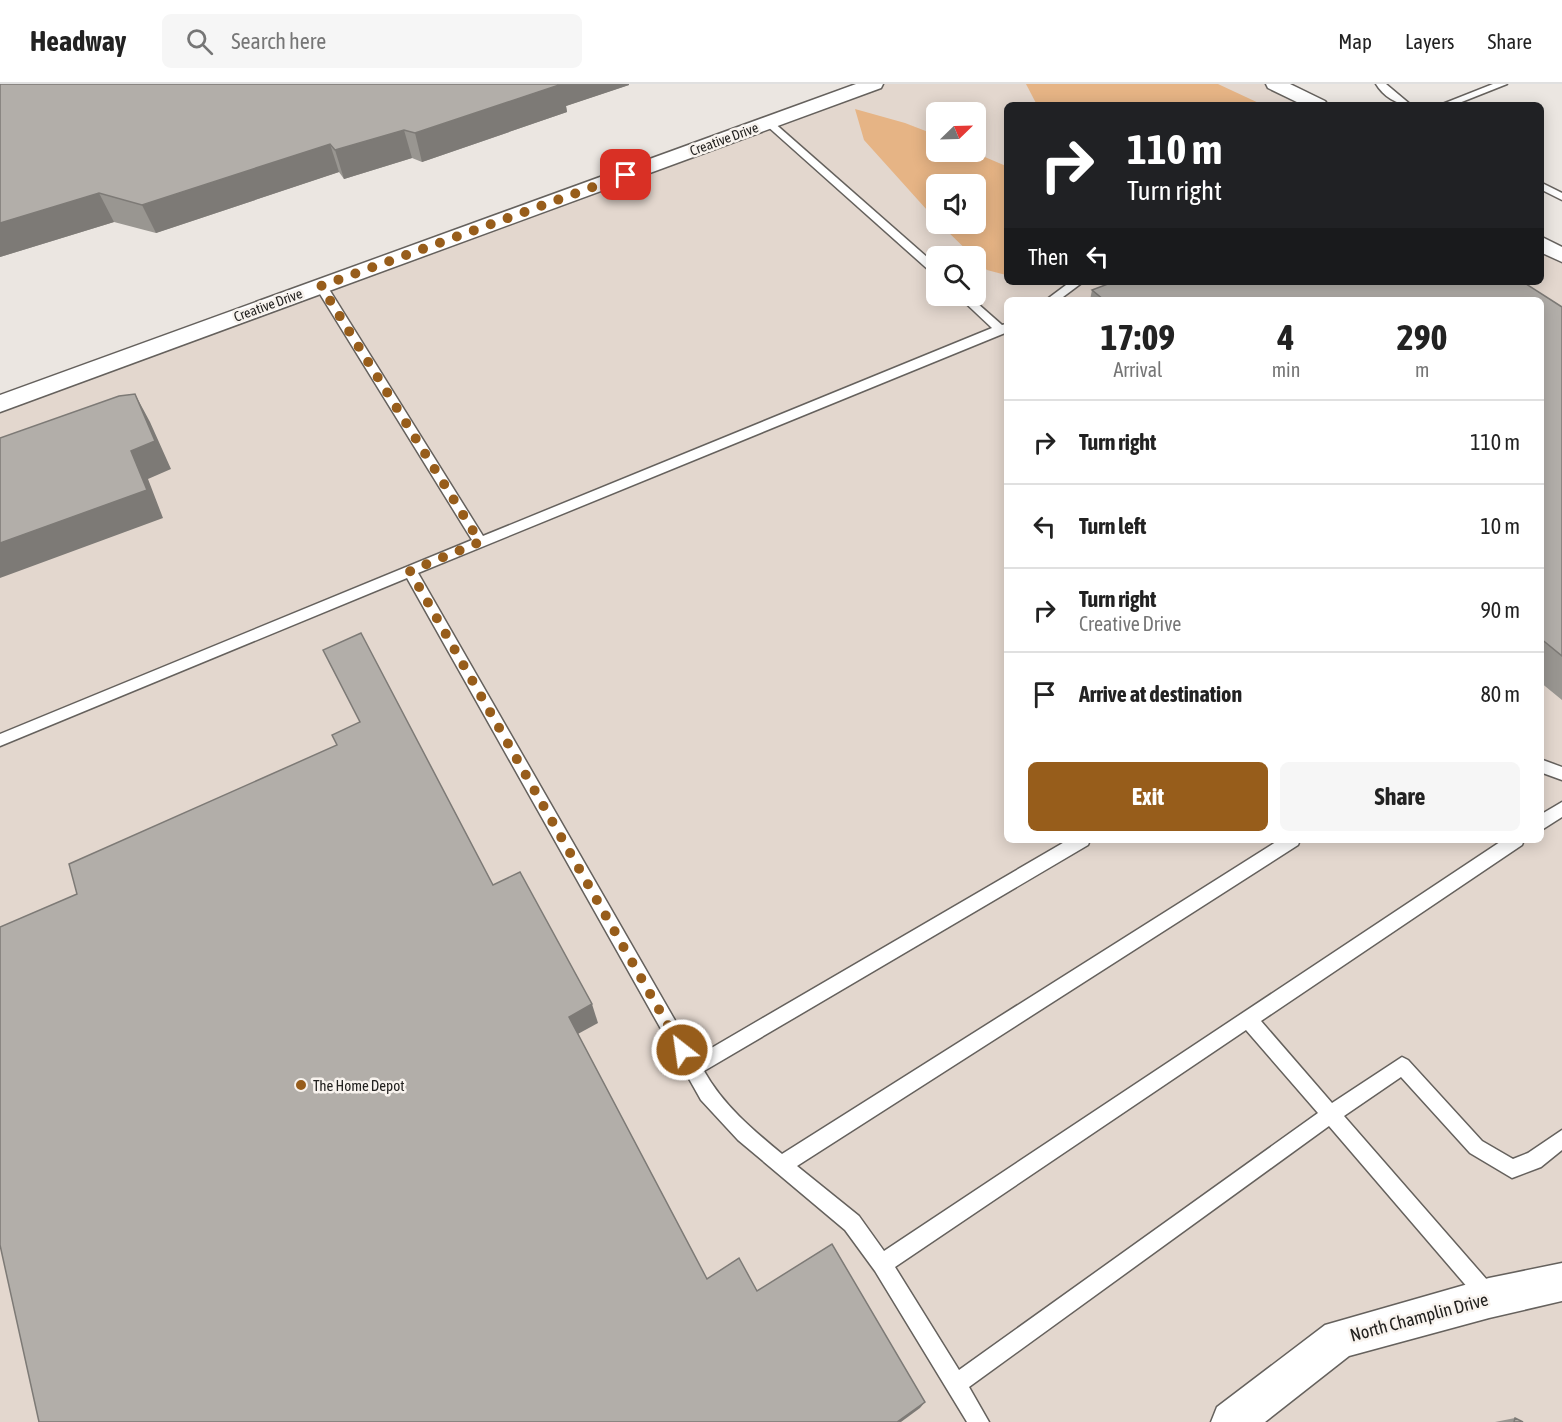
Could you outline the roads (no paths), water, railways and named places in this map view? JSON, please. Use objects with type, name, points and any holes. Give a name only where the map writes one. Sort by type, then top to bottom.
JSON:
[{"type":"street","name":"Creative Drive","points":[[0,404],[874,84]]},
{"type":"street","points":[[1275,84],[1312,102]]},
{"type":"street","points":[[1544,245],[1562,256]]},
{"type":"street","name":"North Champlin Drive","points":[[1232,1422],[1339,1339],[1489,1298],[1562,1282]]},
{"type":"lane","points":[[1381,84],[1402,102]]},
{"type":"lane","points":[[1453,102],[1502,84]]},
{"type":"lane","points":[[769,123],[926,262]]},
{"type":"lane","points":[[1544,187],[1562,197]]},
{"type":"lane","points":[[1056,297],[1073,285]]},
{"type":"lane","points":[[321,286],[480,542]]},
{"type":"lane","points":[[0,740],[1004,329],[975,306]]},
{"type":"lane","points":[[410,571],[707,1094],[744,1134],[852,1223],[882,1264],[978,1422]]},
{"type":"lane","points":[[1544,767],[1562,774]]},
{"type":"lane","points":[[1544,821],[1562,809]]},
{"type":"lane","points":[[693,1068],[1077,843]]},
{"type":"lane","points":[[781,1165],[1287,843]]},
{"type":"lane","points":[[882,1264],[1512,843]]},
{"type":"lane","points":[[1248,1019],[1489,1298]]},
{"type":"lane","points":[[956,1384],[1331,1114],[1402,1066],[1476,1147],[1512,1169],[1534,1160],[1562,1139]]},
{"type":"place","name":"The Home Depot","points":[[301,1085]]}]
